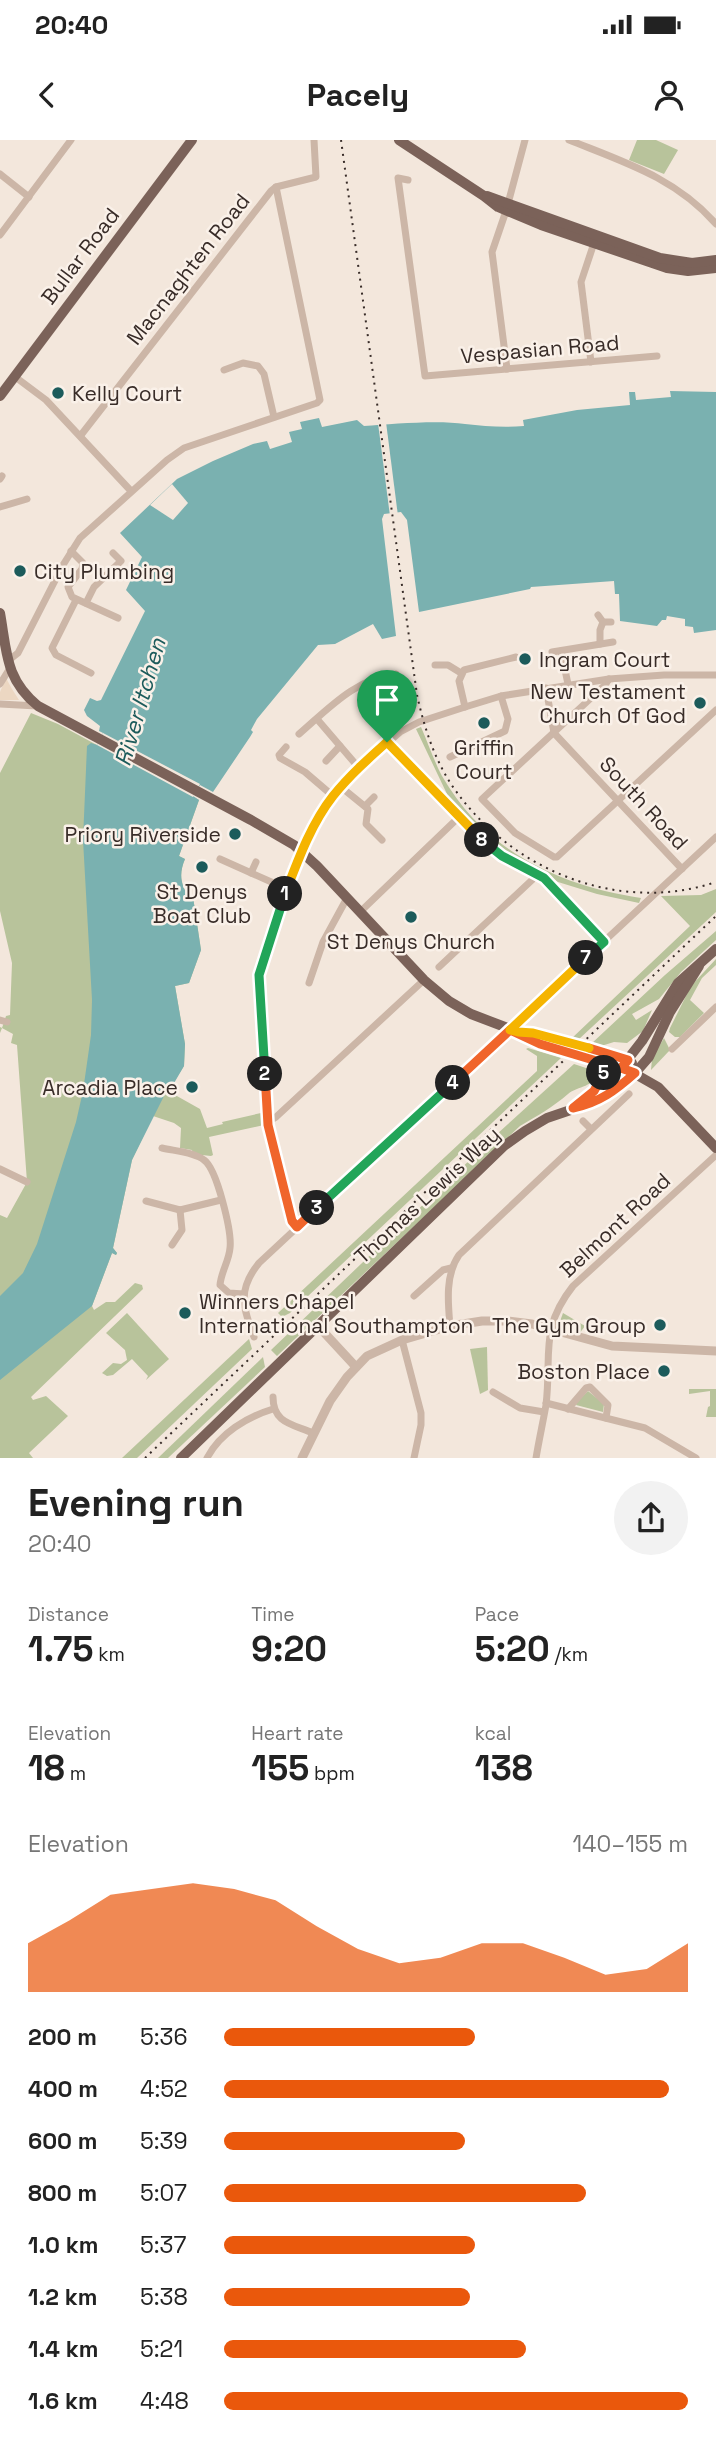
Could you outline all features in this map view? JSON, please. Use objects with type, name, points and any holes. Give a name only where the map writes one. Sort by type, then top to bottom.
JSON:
[{"type":"main road","name":"Bullar Road","points":[[0,396],[192,140]]},
{"type":"main road","points":[[399,140],[484,196],[507,207],[667,268],[688,271],[716,268]]},
{"type":"main road","points":[[595,240],[673,261],[692,263],[716,260]]},
{"type":"main road","points":[[0,613],[9,664],[21,692],[38,706],[251,820],[302,851],[424,980],[461,1008],[514,1031],[533,1033],[567,1048],[578,1056],[631,1067]]},
{"type":"main road","name":"Thomas Lewis Way","points":[[573,1108],[631,1067],[678,983],[716,949]]},
{"type":"main road","name":"Thomas Lewis Way","points":[[181,1458],[504,1146],[536,1124],[609,1095],[656,1038],[699,965]]},
{"type":"main road","points":[[567,1048],[592,1049],[631,1067],[658,1087],[716,1148]]},
{"type":"main road","points":[[594,1091],[604,1075],[600,1062]]},
{"type":"street","points":[[0,235],[71,140]]},
{"type":"street","name":"Macnaghten Road","points":[[81,435],[276,187],[316,177],[314,140]]},
{"type":"street","points":[[507,369],[492,252],[525,140]]},
{"type":"street","points":[[569,140],[664,180],[685,193],[716,224]]},
{"type":"street","points":[[0,174],[29,197]]},
{"type":"street","name":"Vespasian Road","points":[[408,180],[398,178],[425,376],[657,356]]},
{"type":"street","points":[[0,684],[71,551],[92,526],[131,491],[184,448],[317,403],[321,396],[276,187]]},
{"type":"street","points":[[592,362],[581,282],[595,240]]},
{"type":"street","points":[[224,370],[236,362],[251,362],[258,366],[264,374],[274,417]]},
{"type":"street","points":[[14,376],[46,400],[131,491]]},
{"type":"street","points":[[2,504],[27,499]]},
{"type":"street","points":[[71,551],[83,562],[82,569],[68,586],[68,591],[76,600],[118,618]]},
{"type":"street","points":[[86,603],[94,587],[121,561],[113,552]]},
{"type":"street","points":[[76,600],[52,648],[56,655],[91,673]]},
{"type":"street","points":[[600,643],[600,630],[604,620]]},
{"type":"street","points":[[552,652],[613,642]]},
{"type":"street","points":[[561,651],[568,684]]},
{"type":"street","points":[[464,707],[458,681],[461,673],[468,667],[502,655],[516,657]]},
{"type":"street","points":[[435,665],[448,665],[461,673]]},
{"type":"street","points":[[299,734],[342,697],[377,678],[396,674],[405,710]]},
{"type":"street","points":[[297,1227],[292,1221],[268,1122],[259,975],[302,851],[333,796],[387,742],[412,725],[464,707],[501,696],[568,684],[664,675],[716,675]]},
{"type":"street","points":[[609,679],[606,685],[482,799],[514,833],[543,852],[557,857],[716,710]]},
{"type":"street","points":[[547,688],[554,733]]},
{"type":"street","points":[[450,757],[484,736],[502,734],[507,728],[508,719],[501,696]]},
{"type":"street","points":[[0,704],[38,706]]},
{"type":"street","points":[[317,719],[359,768]]},
{"type":"street","name":"South Road","points":[[554,733],[682,869]]},
{"type":"street","points":[[387,742],[487,845],[544,878],[604,942]]},
{"type":"street","points":[[326,761],[340,746]]},
{"type":"street","points":[[286,747],[279,755],[280,758],[305,772],[333,796]]},
{"type":"street","points":[[341,787],[368,809],[366,824],[382,840]]},
{"type":"street","points":[[365,806],[374,797]]},
{"type":"street","points":[[360,912],[459,817]]},
{"type":"street","points":[[254,1337],[245,1310],[244,1294],[253,1271],[297,1227],[514,1031],[604,942],[716,838]]},
{"type":"street","points":[[220,859],[287,889]]},
{"type":"street","points":[[251,873],[256,862]]},
{"type":"street","points":[[439,967],[444,957],[533,880],[537,873]]},
{"type":"street","points":[[309,983],[323,942],[347,898]]},
{"type":"street","points":[[268,1122],[424,980]]},
{"type":"street","points":[[671,1038],[675,1047],[716,1007]]},
{"type":"street","points":[[450,1326],[448,1305],[451,1268],[461,1252],[629,1094]]},
{"type":"street","points":[[583,1121],[591,1129]]},
{"type":"street","points":[[162,1148],[198,1157],[207,1162],[216,1179],[230,1239],[230,1252],[220,1285],[229,1293],[244,1294]]},
{"type":"street","name":"Belmont Road","points":[[550,1330],[559,1306],[573,1286],[716,1154]]},
{"type":"street","points":[[0,1169],[27,1182]]},
{"type":"street","points":[[146,1201],[180,1210],[221,1200]]},
{"type":"street","points":[[172,1245],[176,1234],[183,1228],[180,1210]]},
{"type":"street","points":[[418,1295],[443,1270],[451,1268]]},
{"type":"street","points":[[302,1458],[330,1401],[356,1367],[374,1352],[402,1340],[450,1326],[481,1321],[507,1321],[612,1346],[716,1351]]},
{"type":"street","points":[[319,1327],[356,1367]]},
{"type":"street","points":[[536,1458],[546,1403],[550,1330]]},
{"type":"street","points":[[402,1340],[421,1413],[414,1458]]},
{"type":"street","points":[[568,1409],[586,1388],[590,1387],[608,1405],[606,1418]]},
{"type":"street","points":[[493,1392],[520,1408],[544,1412]]},
{"type":"street","points":[[273,1397],[273,1409],[278,1417],[313,1433]]},
{"type":"street","points":[[546,1403],[645,1428],[696,1458]]},
{"type":"street","points":[[207,1458],[220,1439],[254,1416],[273,1409]]},
{"type":"green space","points":[[637,140],[656,140],[678,150],[664,174],[629,160]]},
{"type":"green space","points":[[31,713],[58,724],[199,800],[179,856],[185,859],[181,878],[189,897],[193,897],[201,950],[189,983],[175,986],[185,1044],[184,1066],[168,1091],[200,1109],[207,1128],[261,1113],[264,1125],[209,1137],[211,1156],[193,1154],[192,1150],[180,1148],[181,1128],[153,1116],[132,1160],[113,1248],[117,1253],[112,1253],[92,1306],[94,1310],[106,1302],[115,1302],[135,1283],[142,1285],[143,1289],[31,1397],[33,1400],[46,1396],[68,1416],[29,1453],[33,1458],[0,1458],[0,1215],[7,1218],[27,1182],[17,1045],[11,1043],[13,1034],[2,1028],[6,1016],[10,1015],[12,963],[0,911],[0,773]]},
{"type":"green space","points":[[421,727],[442,776],[460,802],[480,825],[502,844],[553,874],[581,884],[641,898],[639,903],[558,882],[503,852],[485,838],[446,798],[447,794],[416,729]]},
{"type":"green space","points":[[716,889],[716,912],[578,1040],[571,1039],[690,926],[661,896],[701,895]]},
{"type":"green space","points":[[716,931],[716,940],[681,972],[659,999],[632,1014],[636,1020],[652,1010],[643,1031],[627,1043],[614,1042],[601,1046],[591,1044],[665,975]]},
{"type":"green space","points":[[716,959],[716,965],[702,978],[690,1000],[704,1013],[680,1037],[675,1037],[669,1032],[670,1028],[691,986]]},
{"type":"green space","points":[[664,1038],[670,1050],[651,1070],[652,1059]]},
{"type":"green space","points":[[526,1049],[561,1058],[290,1313],[282,1317],[278,1313],[537,1071],[537,1056]]},
{"type":"green space","points":[[574,1064],[598,1072],[596,1077],[520,1126],[277,1356],[271,1350],[497,1134]]},
{"type":"green space","points":[[127,1313],[169,1359],[146,1380],[148,1376],[132,1359],[113,1375],[102,1373],[113,1363],[121,1364],[127,1360],[125,1350],[106,1333]]},
{"type":"green space","points":[[563,1313],[585,1326],[579,1334],[558,1327]]},
{"type":"green space","points":[[249,1339],[252,1349],[137,1458],[122,1458]]},
{"type":"green space","points":[[487,1347],[488,1390],[480,1394],[470,1349]]},
{"type":"green space","points":[[263,1357],[265,1367],[168,1458],[158,1458]]},
{"type":"green space","points":[[689,1389],[716,1389],[716,1417],[706,1417],[710,1406],[710,1391],[689,1394]]},
{"type":"green space","points":[[588,1391],[604,1404],[603,1412],[576,1405]]},
{"type":"shaded area","points":[[6,678],[19,700],[0,700],[0,692]]},
{"type":"water","name":"River Itchen","points":[[670,391],[716,392],[716,630],[694,633],[693,627],[685,626],[685,619],[667,616],[666,620],[662,620],[657,626],[620,621],[619,594],[615,594],[614,581],[531,587],[419,612],[407,520],[401,512],[384,514],[382,519],[396,636],[382,639],[373,624],[335,644],[318,645],[257,719],[250,737],[213,792],[200,785],[193,796],[199,800],[179,856],[185,859],[181,878],[189,897],[193,897],[201,950],[189,983],[175,986],[185,1044],[184,1066],[170,1090],[166,1092],[132,1160],[113,1248],[117,1253],[112,1253],[92,1306],[0,1380],[0,1296],[23,1273],[37,1244],[76,1122],[91,1035],[92,1000],[83,840],[87,746],[91,743],[97,745],[103,733],[99,731],[100,726],[87,716],[84,710],[90,698],[101,700],[145,611],[126,590],[142,557],[120,533],[177,479],[253,444],[267,441],[270,449],[292,442],[289,432],[302,429],[300,422],[319,418],[322,427],[357,420],[364,426],[441,422],[524,426],[523,420],[577,410],[630,405],[629,392],[635,392],[636,400],[671,397]]},
{"type":"pier","points":[[386,422],[398,516],[390,516],[378,423]]},
{"type":"pier","points":[[172,484],[188,503],[173,520],[150,505]]},
{"type":"pier","points":[[103,733],[200,784],[193,797],[97,745]]},
{"type":"railway","points":[[341,140],[417,695],[439,763],[451,784],[475,814],[503,840],[534,861],[568,877],[604,888],[641,893],[679,891],[716,882]]},
{"type":"railway","points":[[145,1458],[716,916]]},
{"type":"place","name":"Kelly Court","points":[[58,393]]},
{"type":"place","name":"City Plumbing","points":[[20,571]]},
{"type":"place","name":"Ingram Court","points":[[525,659]]},
{"type":"place","name":"New Testament Church Of God","points":[[700,703]]},
{"type":"place","name":"Griffin Court","points":[[484,723]]},
{"type":"place","name":"Priory Riverside","points":[[235,834]]},
{"type":"place","name":"St Denys Boat Club","points":[[202,867]]},
{"type":"place","name":"St Denys Church","points":[[411,917]]},
{"type":"place","name":"Arcadia Place","points":[[192,1087]]},
{"type":"place","name":"Winners Chapel International Southampton","points":[[185,1313]]},
{"type":"place","name":"The Gym Group","points":[[660,1325]]},
{"type":"place","name":"Boston Place","points":[[664,1371]]},
{"type":"route","points":[[387,742],[341,787],[319,817],[287,889],[260,968],[267,1119],[292,1221],[297,1227],[510,1030],[531,1041],[600,1062],[603,1078],[594,1091],[573,1108],[589,1105],[609,1095],[635,1073],[621,1068],[628,1060],[620,1057],[533,1033],[510,1030],[604,942],[544,878],[487,845],[387,742]]}]
